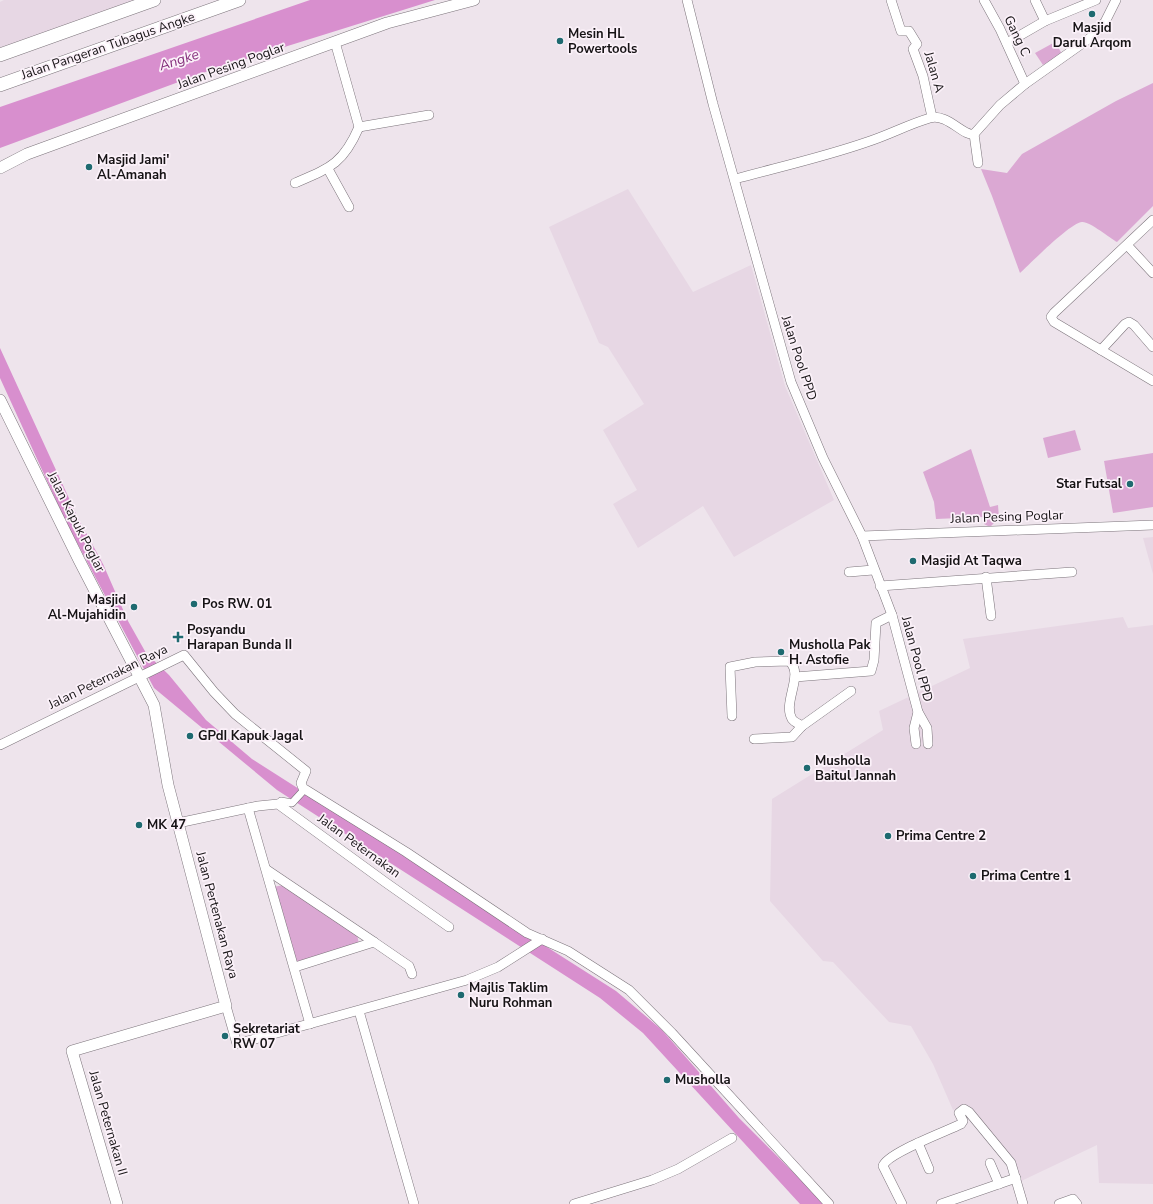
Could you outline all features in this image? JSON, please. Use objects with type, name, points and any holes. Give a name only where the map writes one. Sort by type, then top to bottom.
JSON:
[{"type":"main road","name":"Jalan Pangeran Tubagus Angke","points":[[0,55],[154,0]]},
{"type":"main road","name":"Jalan Pangeran Tubagus Angke","points":[[0,85],[239,0]]},
{"type":"street","name":"Jalan Pesing Poglar","points":[[0,168],[27,154],[387,23],[474,0]]},
{"type":"street","name":"Jalan Pool PPD","points":[[687,0],[713,104],[791,382],[823,458],[862,536],[873,570],[892,615],[918,712],[927,728],[928,744]]},
{"type":"street","name":"Jalan A","points":[[891,0],[901,31],[909,32],[917,44],[913,49],[923,76],[932,117]]},
{"type":"street","name":"Gang C","points":[[984,0],[1007,43],[1025,84]]},
{"type":"street","points":[[1035,0],[1045,21]]},
{"type":"street","points":[[735,179],[811,160],[868,142],[932,117],[945,119],[969,135],[974,134],[995,109],[1025,84],[1090,38],[1105,22],[1116,0]]},
{"type":"street","points":[[1007,43],[1045,21],[1092,1]]},
{"type":"street","points":[[295,183],[336,164],[351,144],[359,127],[336,42]]},
{"type":"street","points":[[359,127],[429,115]]},
{"type":"street","points":[[974,134],[978,163]]},
{"type":"street","points":[[328,169],[349,207]]},
{"type":"street","points":[[1153,220],[1054,313],[1052,317],[1054,322],[1153,381]]},
{"type":"street","points":[[1127,245],[1153,273]]},
{"type":"street","points":[[1101,350],[1125,324],[1129,322],[1134,324],[1153,347]]},
{"type":"street","name":"Jalan Kapuk Poglar","points":[[0,400],[143,676]]},
{"type":"street","name":"Jalan Pesing Poglar","points":[[862,536],[1153,525]]},
{"type":"street","points":[[849,572],[873,570]]},
{"type":"street","points":[[880,586],[986,577],[1072,572]]},
{"type":"street","points":[[986,577],[991,616]]},
{"type":"street","points":[[795,677],[871,671],[874,660],[876,623],[892,615]]},
{"type":"street","name":"Jalan Peternakan Raya","points":[[0,744],[184,655],[214,692],[235,714],[306,771],[301,783],[303,789]]},
{"type":"street","points":[[732,716],[730,669],[732,666],[755,662],[789,661],[793,666],[795,677],[790,694],[791,716],[793,720],[802,726]]},
{"type":"street","name":"Jalan Pertenakan Raya","points":[[143,676],[157,714],[168,786],[226,1006]]},
{"type":"street","points":[[754,739],[792,736],[802,726],[851,690]]},
{"type":"street","name":"Jalan Pool PPD","points":[[916,744],[914,728],[918,712]]},
{"type":"street","points":[[178,823],[270,803],[278,804],[281,801],[292,803],[303,789],[406,852],[539,941],[568,951],[634,995],[697,1060],[829,1204]]},
{"type":"street","name":"Jalan Peternakan","points":[[278,804],[385,882],[450,927]]},
{"type":"street","points":[[248,808],[295,967],[310,1024]]},
{"type":"street","points":[[267,870],[409,966],[412,974]]},
{"type":"street","points":[[226,1006],[237,1044],[359,1011],[486,973],[539,941]]},
{"type":"street","points":[[295,967],[374,942]]},
{"type":"street","name":"Jalan Peternakan II","points":[[117,1204],[72,1050],[226,1006]]},
{"type":"street","points":[[359,1011],[414,1204]]},
{"type":"street","points":[[902,1204],[883,1164],[918,1143],[961,1124],[962,1122],[959,1113],[961,1110],[967,1110],[1011,1162],[1023,1204]]},
{"type":"street","points":[[574,1204],[652,1180],[678,1169],[732,1138]]},
{"type":"street","points":[[918,1143],[929,1169]]},
{"type":"street","points":[[990,1163],[999,1184]]},
{"type":"street","points":[[941,1204],[1016,1178]]},
{"type":"street","points":[[1059,1204],[1073,1199],[1077,1204]]},
{"type":"shaded area","points":[[4,0],[138,0],[0,48],[0,2]]},
{"type":"shaded area","points":[[1055,42],[1062,54],[1043,65],[1035,53]]},
{"type":"shaded area","points":[[1153,83],[1153,206],[1117,242],[1085,222],[1076,224],[1060,236],[1020,273],[981,169],[1007,173],[1022,154],[1116,101]]},
{"type":"shaded area","points":[[628,189],[693,292],[751,265],[785,386],[834,500],[734,557],[703,506],[638,548],[613,504],[637,490],[603,430],[644,404],[608,347],[599,343],[549,227]]},
{"type":"shaded area","points":[[1075,430],[1081,450],[1048,458],[1043,438]]},
{"type":"shaded area","points":[[971,449],[990,507],[998,505],[999,518],[990,527],[984,524],[983,517],[936,519],[934,502],[923,472]]},
{"type":"shaded area","name":"Star Futsal","points":[[1153,453],[1153,507],[1113,513],[1104,461]]},
{"type":"shaded area","points":[[1153,537],[1153,574],[1143,538]]},
{"type":"shaded area","points":[[1123,617],[1128,628],[1153,625],[1153,1184],[1099,1183],[1097,1145],[1017,1183],[1012,1164],[964,1107],[953,1110],[933,1064],[911,1026],[889,1022],[833,962],[823,961],[770,901],[772,799],[883,730],[879,711],[970,668],[963,639]]},
{"type":"shaded area","points":[[284,885],[357,933],[359,945],[296,965],[273,887]]},
{"type":"water","name":"Angke","points":[[310,0],[435,0],[211,70],[0,148],[0,107]]},
{"type":"water","points":[[0,348],[78,518],[103,564],[128,621],[146,653],[169,675],[206,720],[252,759],[616,991],[662,1030],[739,1118],[825,1204],[800,1204],[643,1033],[600,998],[277,790],[154,688],[65,520],[0,378]]},
{"type":"place","name":"Masjid Darul Arqom","points":[[1092,14]]},
{"type":"place","name":"Mesin HL Powertools","points":[[560,41]]},
{"type":"place","name":"Masjid Jami' Al-Amanah","points":[[89,167]]},
{"type":"place","name":"Star Futsal","points":[[1130,484]]},
{"type":"place","name":"Masjid At Taqwa","points":[[913,561]]},
{"type":"place","name":"Pos RW. 01","points":[[194,604]]},
{"type":"place","name":"Masjid Al-Mujahidin","points":[[134,607]]},
{"type":"place","name":"Posyandu Harapan Bunda II","points":[[178,637]]},
{"type":"place","name":"Musholla Pak H. Astofie","points":[[781,652]]},
{"type":"place","name":"GPdI Kapuk Jagal","points":[[190,736]]},
{"type":"place","name":"Musholla Baitul Jannah","points":[[807,768]]},
{"type":"place","name":"MK 47","points":[[139,825]]},
{"type":"place","name":"Prima Centre 2","points":[[888,836]]},
{"type":"place","name":"Prima Centre 1","points":[[973,876]]},
{"type":"place","name":"Majlis Taklim Nuru Rohman","points":[[461,995]]},
{"type":"place","name":"Sekretariat RW 07","points":[[225,1036]]},
{"type":"place","name":"Musholla","points":[[667,1080]]}]
